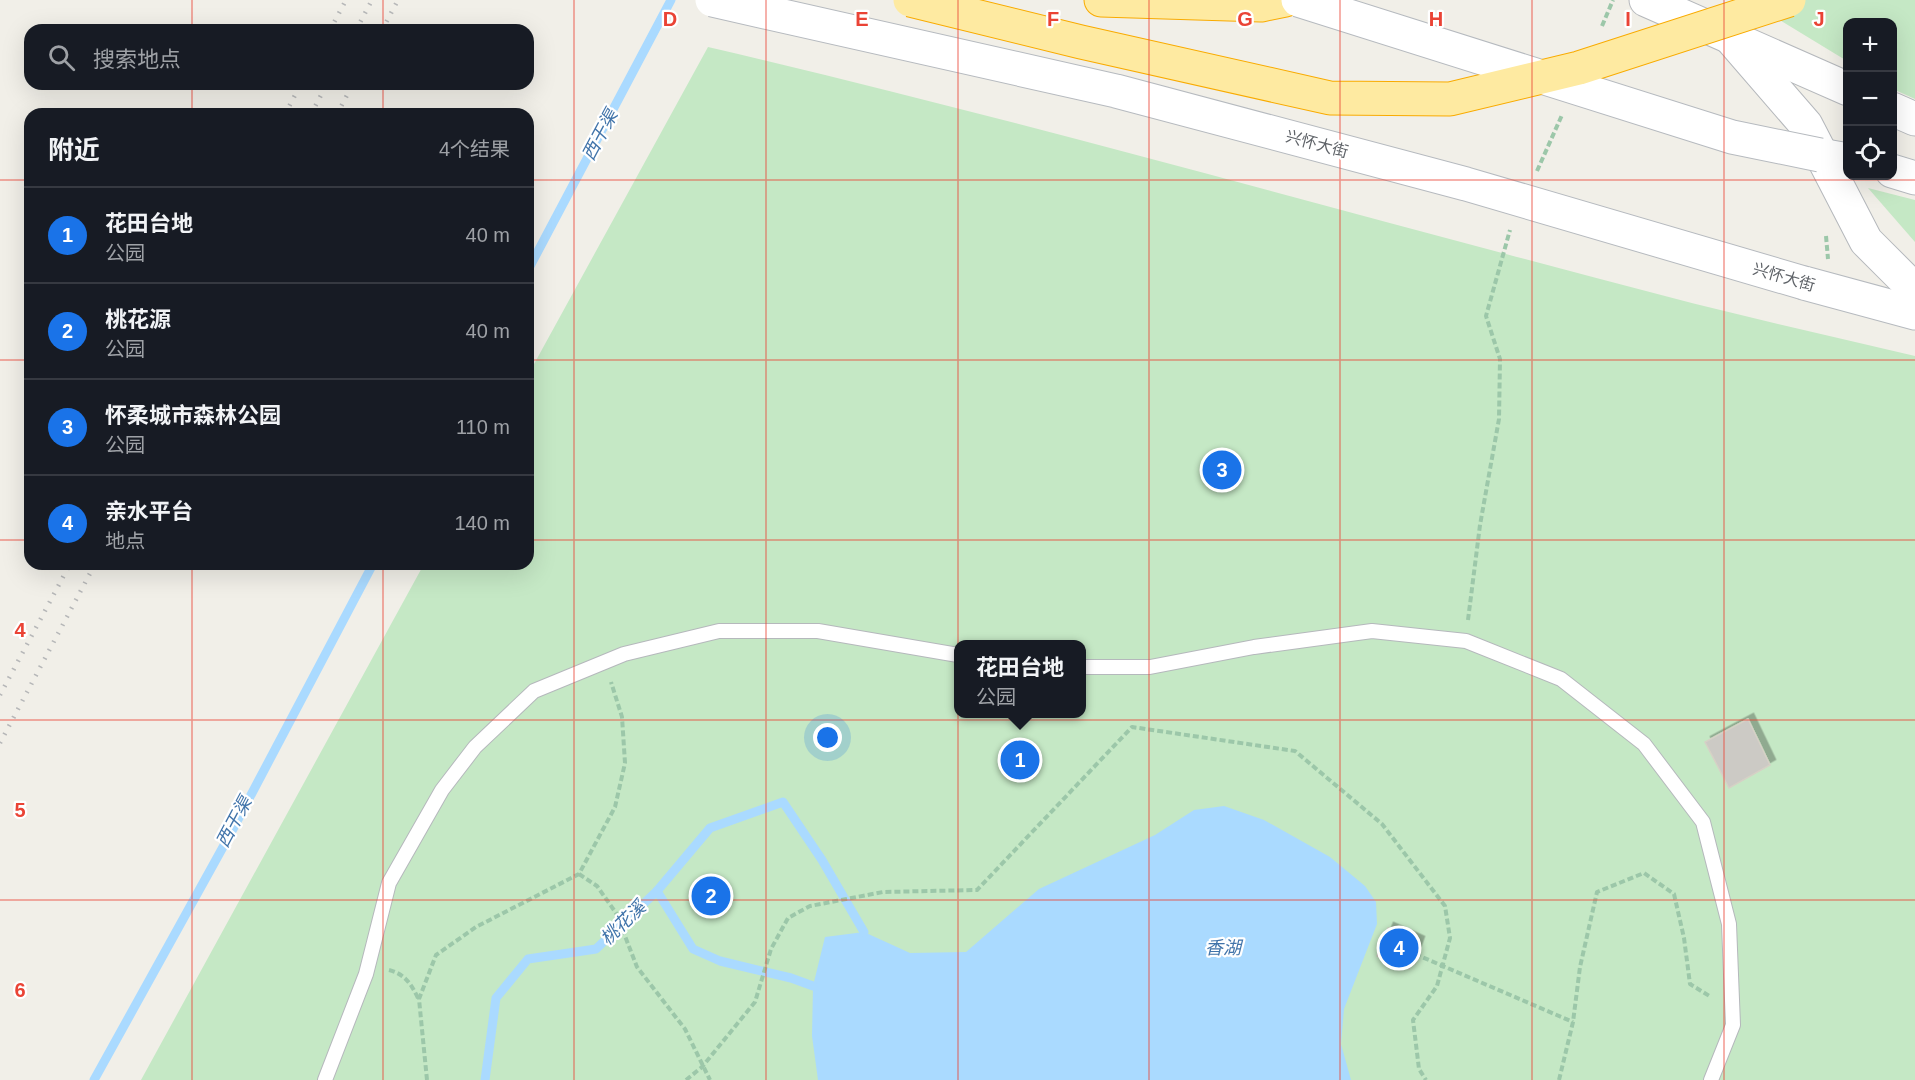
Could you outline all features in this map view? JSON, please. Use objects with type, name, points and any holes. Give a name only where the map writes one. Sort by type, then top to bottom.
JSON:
[{"type":"highway","points":[[910,0],[1082,42],[1330,98],[1438,99],[1450,99],[1579,68],[1789,0]]},
{"type":"highway","points":[[1101,0],[1262,5],[1285,0]]},
{"type":"main road","name":"兴怀大街","points":[[712,0],[1116,91],[1466,184],[1804,283],[1915,313]]},
{"type":"main road","points":[[1298,0],[1732,137],[1834,157]]},
{"type":"main road","points":[[1646,0],[1843,87]]},
{"type":"main road","points":[[1729,36],[1834,157],[1866,241],[1915,290]]},
{"type":"main road","points":[[1897,111],[1915,119]]},
{"type":"main road","points":[[1897,172],[1915,178]]},
{"type":"lane","points":[[325,1080],[366,974],[389,884],[442,790],[475,747],[534,691],[624,654],[719,631],[818,631],[954,653]]},
{"type":"lane","points":[[1086,667],[1150,667],[1254,647],[1372,631],[1466,641],[1561,679],[1644,744],[1703,822],[1729,924],[1732,990],[1733,1025],[1711,1080]]},
{"type":"path","points":[[1600,31],[1614,0]]},
{"type":"path","points":[[1534,177],[1567,105]]},
{"type":"path","points":[[1466,641],[1480,525],[1499,419],[1500,359],[1486,316],[1507,236],[1512,226]]},
{"type":"path","points":[[419,999],[436,955],[476,927],[579,874],[615,807],[625,763],[622,717],[604,662]]},
{"type":"path","points":[[686,1080],[702,1067],[755,1002],[771,949],[788,918],[810,906],[883,892],[977,890],[1132,728],[1295,751],[1382,824],[1445,906],[1450,938],[1437,986],[1413,1020],[1419,1069],[1426,1080]]},
{"type":"path","points":[[1559,1080],[1573,1022],[1580,967],[1598,892],[1644,873],[1674,894],[1684,938],[1690,984],[1710,998],[1732,990]]},
{"type":"path","points":[[579,874],[597,886],[616,913],[637,967],[685,1029],[710,1080]]},
{"type":"path","points":[[1415,954],[1573,1022]]},
{"type":"path","points":[[366,974],[382,968],[396,972],[410,981],[419,999],[427,1080]]},
{"type":"green space","points":[[1747,0],[1915,0],[1915,99],[1897,91],[1897,18],[1843,18],[1843,59]]},
{"type":"green space","points":[[708,47],[1068,137],[1696,304],[1915,356],[1915,1080],[141,1080],[421,570],[534,570],[534,364]]},
{"type":"green space","points":[[1868,188],[1915,200],[1915,242]]},
{"type":"water","name":"香湖","points":[[1224,806],[1264,820],[1330,857],[1365,886],[1376,902],[1377,924],[1344,1009],[1341,1044],[1351,1080],[818,1080],[812,1036],[813,986],[825,937],[864,932],[910,953],[966,952],[1039,889],[1155,835],[1194,810]]},
{"type":"building","points":[[1748,719],[1770,765],[1729,788],[1705,742]]},
{"type":"building","points":[[1388,928],[1419,942],[1409,969],[1377,956]]},
{"type":"waterway","name":"西干渠","points":[[534,259],[671,0]]},
{"type":"waterway","name":"西干渠","points":[[94,1080],[233,829],[370,570]]},
{"type":"waterway","points":[[657,891],[710,828],[783,802],[822,860],[864,932]]},
{"type":"waterway","name":"桃花溪","points":[[485,1080],[496,998],[528,959],[596,949],[657,891],[693,949],[720,961],[791,978],[813,986]]},
{"type":"railway","points":[[333,24],[346,0]]},
{"type":"railway","points":[[359,24],[372,0]]},
{"type":"railway","points":[[385,24],[398,0]]},
{"type":"railway","points":[[288,108],[298,90]]},
{"type":"railway","points":[[314,108],[324,90]]},
{"type":"railway","points":[[340,108],[350,90]]},
{"type":"railway","points":[[0,695],[67,570]]},
{"type":"railway","points":[[0,743],[92,570]]},
{"type":"place","name":"怀柔城市森林公园","points":[[1222,470]]},
{"type":"place","name":"花田台地","points":[[1020,760]]},
{"type":"place","name":"桃花源","points":[[711,896]]},
{"type":"place","name":"亲水平台","points":[[1399,948]]}]
